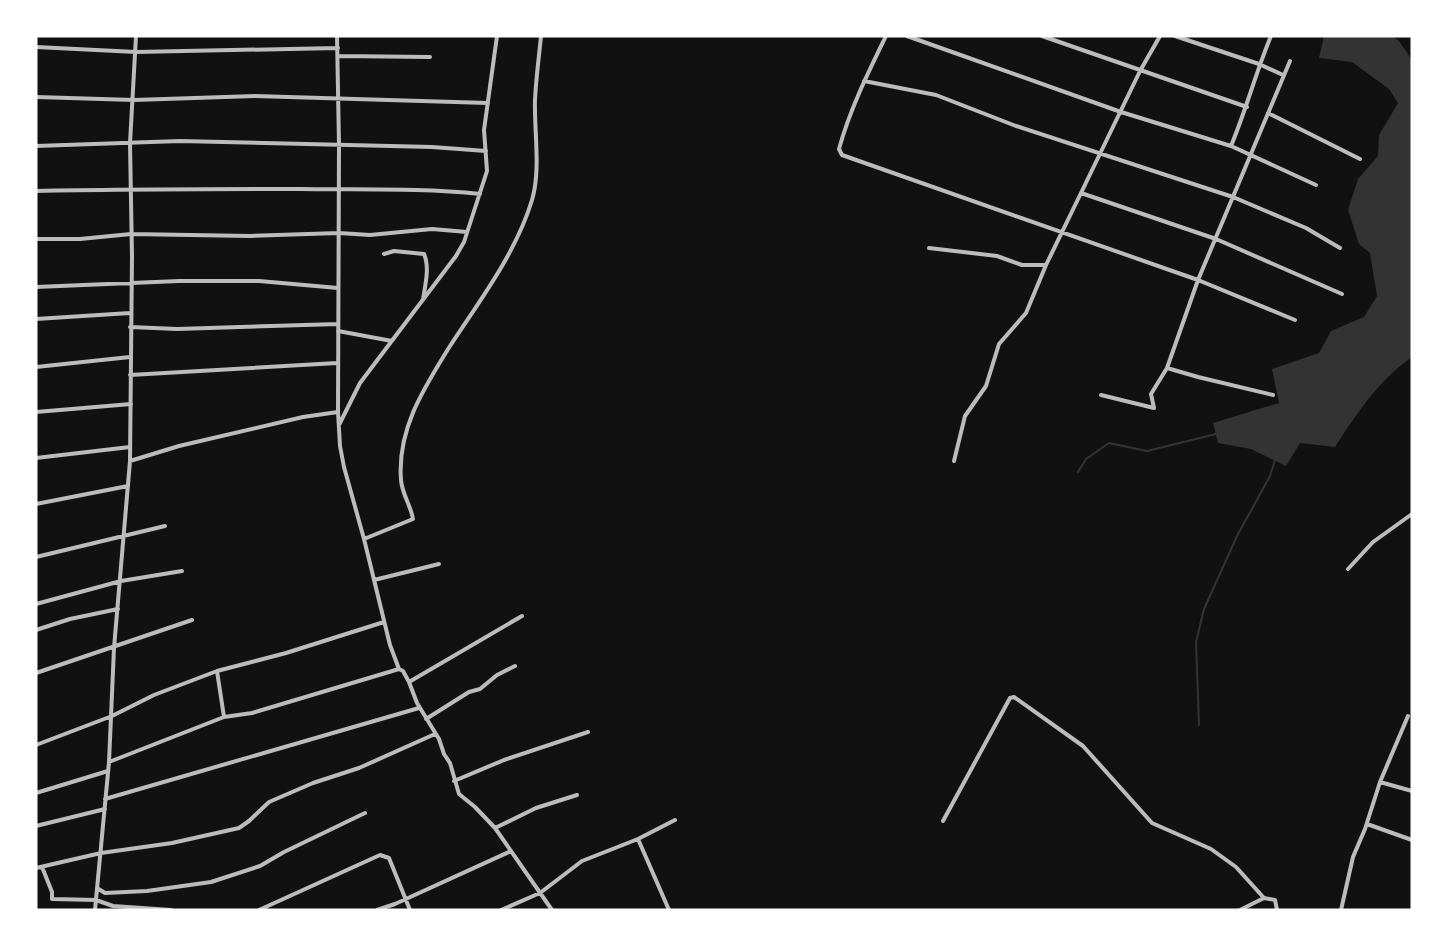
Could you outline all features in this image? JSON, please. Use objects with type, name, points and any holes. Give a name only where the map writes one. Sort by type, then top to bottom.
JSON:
[{"type":"street","points":[[95,910],[109,762],[114,648],[130,461],[130,143],[136,36]]},
{"type":"street","points":[[337,36],[339,97],[337,363],[338,412],[344,467],[384,622],[399,669],[409,682],[419,708],[450,763],[459,794],[495,828],[552,910]]},
{"type":"street","points":[[339,425],[360,383],[456,256],[467,232],[487,171],[484,130],[497,36]]},
{"type":"street","points":[[364,539],[413,519],[401,481],[401,446],[408,420],[433,373],[514,246],[532,200],[536,181],[535,99],[541,36]]},
{"type":"street","points":[[907,36],[1121,112],[1231,146],[1316,185]]},
{"type":"street","points":[[1042,36],[1247,107]]},
{"type":"street","points":[[954,461],[965,416],[986,386],[999,344],[1026,313],[1046,265],[1140,71],[1160,36]]},
{"type":"street","points":[[1175,36],[1259,64],[1284,75]]},
{"type":"street","points":[[1231,146],[1271,36]]},
{"type":"street","points":[[884,37],[846,124],[838,149],[842,155],[1198,280],[1295,320]]},
{"type":"street","points":[[36,47],[136,52],[338,48]]},
{"type":"street","points":[[338,56],[430,57]]},
{"type":"street","points":[[1101,395],[1154,408],[1151,394],[1167,368],[1198,280],[1290,61]]},
{"type":"street","points":[[864,81],[936,95],[1016,126],[1233,197],[1306,228],[1340,248]]},
{"type":"street","points":[[36,97],[134,100],[255,96],[339,97],[488,103]]},
{"type":"street","points":[[1268,113],[1359,159]]},
{"type":"street","points":[[36,146],[180,141],[432,147],[486,151]]},
{"type":"street","points":[[36,192],[131,188],[339,189],[449,191],[480,194]]},
{"type":"street","points":[[1081,193],[1216,239],[1342,294]]},
{"type":"street","points":[[36,239],[80,239],[131,234],[250,236],[339,232],[370,235],[432,230],[467,232]]},
{"type":"street","points":[[929,248],[997,256],[1022,265],[1046,265]]},
{"type":"street","points":[[384,254],[394,251],[424,254],[427,261],[422,301]]},
{"type":"street","points":[[36,287],[179,281],[259,281],[338,288]]},
{"type":"street","points":[[36,319],[130,313]]},
{"type":"street","points":[[130,327],[338,324]]},
{"type":"street","points":[[338,331],[392,341]]},
{"type":"street","points":[[36,367],[130,357]]},
{"type":"street","points":[[130,375],[337,363]]},
{"type":"street","points":[[1167,368],[1273,394]]},
{"type":"street","points":[[36,412],[130,404]]},
{"type":"street","points":[[130,461],[179,446],[303,417],[338,412]]},
{"type":"street","points":[[36,458],[130,447]]},
{"type":"street","points":[[36,504],[128,486]]},
{"type":"street","points":[[1348,569],[1373,542],[1412,514]]},
{"type":"street","points":[[36,557],[165,526]]},
{"type":"street","points":[[374,580],[439,564]]},
{"type":"street","points":[[36,604],[121,581],[182,571]]},
{"type":"street","points":[[36,630],[70,619],[118,609]]},
{"type":"street","points":[[409,682],[522,616]]},
{"type":"street","points":[[36,673],[192,620]]},
{"type":"street","points":[[36,745],[112,716],[153,696],[217,671],[286,653],[384,622]]},
{"type":"street","points":[[426,719],[469,692],[480,689],[497,675],[515,666]]},
{"type":"street","points":[[109,762],[224,717],[252,713],[399,669]]},
{"type":"street","points":[[217,671],[224,717]]},
{"type":"street","points":[[943,821],[1010,698],[1014,697],[1083,746],[1152,824],[1218,853],[1236,867],[1264,897],[1275,900],[1276,910]]},
{"type":"street","points":[[105,799],[419,708]]},
{"type":"street","points":[[1341,910],[1353,857],[1367,824],[1380,782],[1408,716]]},
{"type":"street","points":[[454,781],[504,760],[588,732]]},
{"type":"street","points":[[36,868],[239,828],[269,802],[313,783],[359,768],[435,734]]},
{"type":"street","points":[[36,793],[108,771]]},
{"type":"street","points":[[1380,782],[1412,791]]},
{"type":"street","points":[[495,828],[536,808],[577,795]]},
{"type":"street","points":[[36,826],[105,809]]},
{"type":"street","points":[[97,888],[105,893],[211,882],[260,866],[365,813]]},
{"type":"street","points":[[501,910],[540,892],[582,861],[638,839],[675,820]]},
{"type":"street","points":[[1367,824],[1412,840]]},
{"type":"street","points":[[638,839],[669,910]]},
{"type":"street","points":[[377,910],[511,851]]},
{"type":"street","points":[[260,910],[381,855],[389,858],[410,910]]},
{"type":"street","points":[[42,867],[52,892],[52,899],[96,900],[112,906],[171,910]]},
{"type":"street","points":[[1240,910],[1264,897]]},
{"type":"shaded area","points":[[1324,36],[1392,36],[1399,41],[1412,60],[1412,357],[1378,387],[1335,447],[1300,443],[1286,466],[1251,449],[1218,443],[1213,423],[1279,403],[1272,369],[1319,353],[1331,331],[1364,317],[1377,296],[1370,253],[1359,244],[1348,210],[1358,179],[1378,156],[1379,135],[1398,103],[1389,89],[1352,62],[1319,58]]},
{"type":"waterway","points":[[1078,472],[1086,459],[1109,443],[1147,451],[1216,434]]},
{"type":"waterway","points":[[1199,725],[1196,642],[1204,609],[1237,536],[1270,476],[1275,460]]}]
